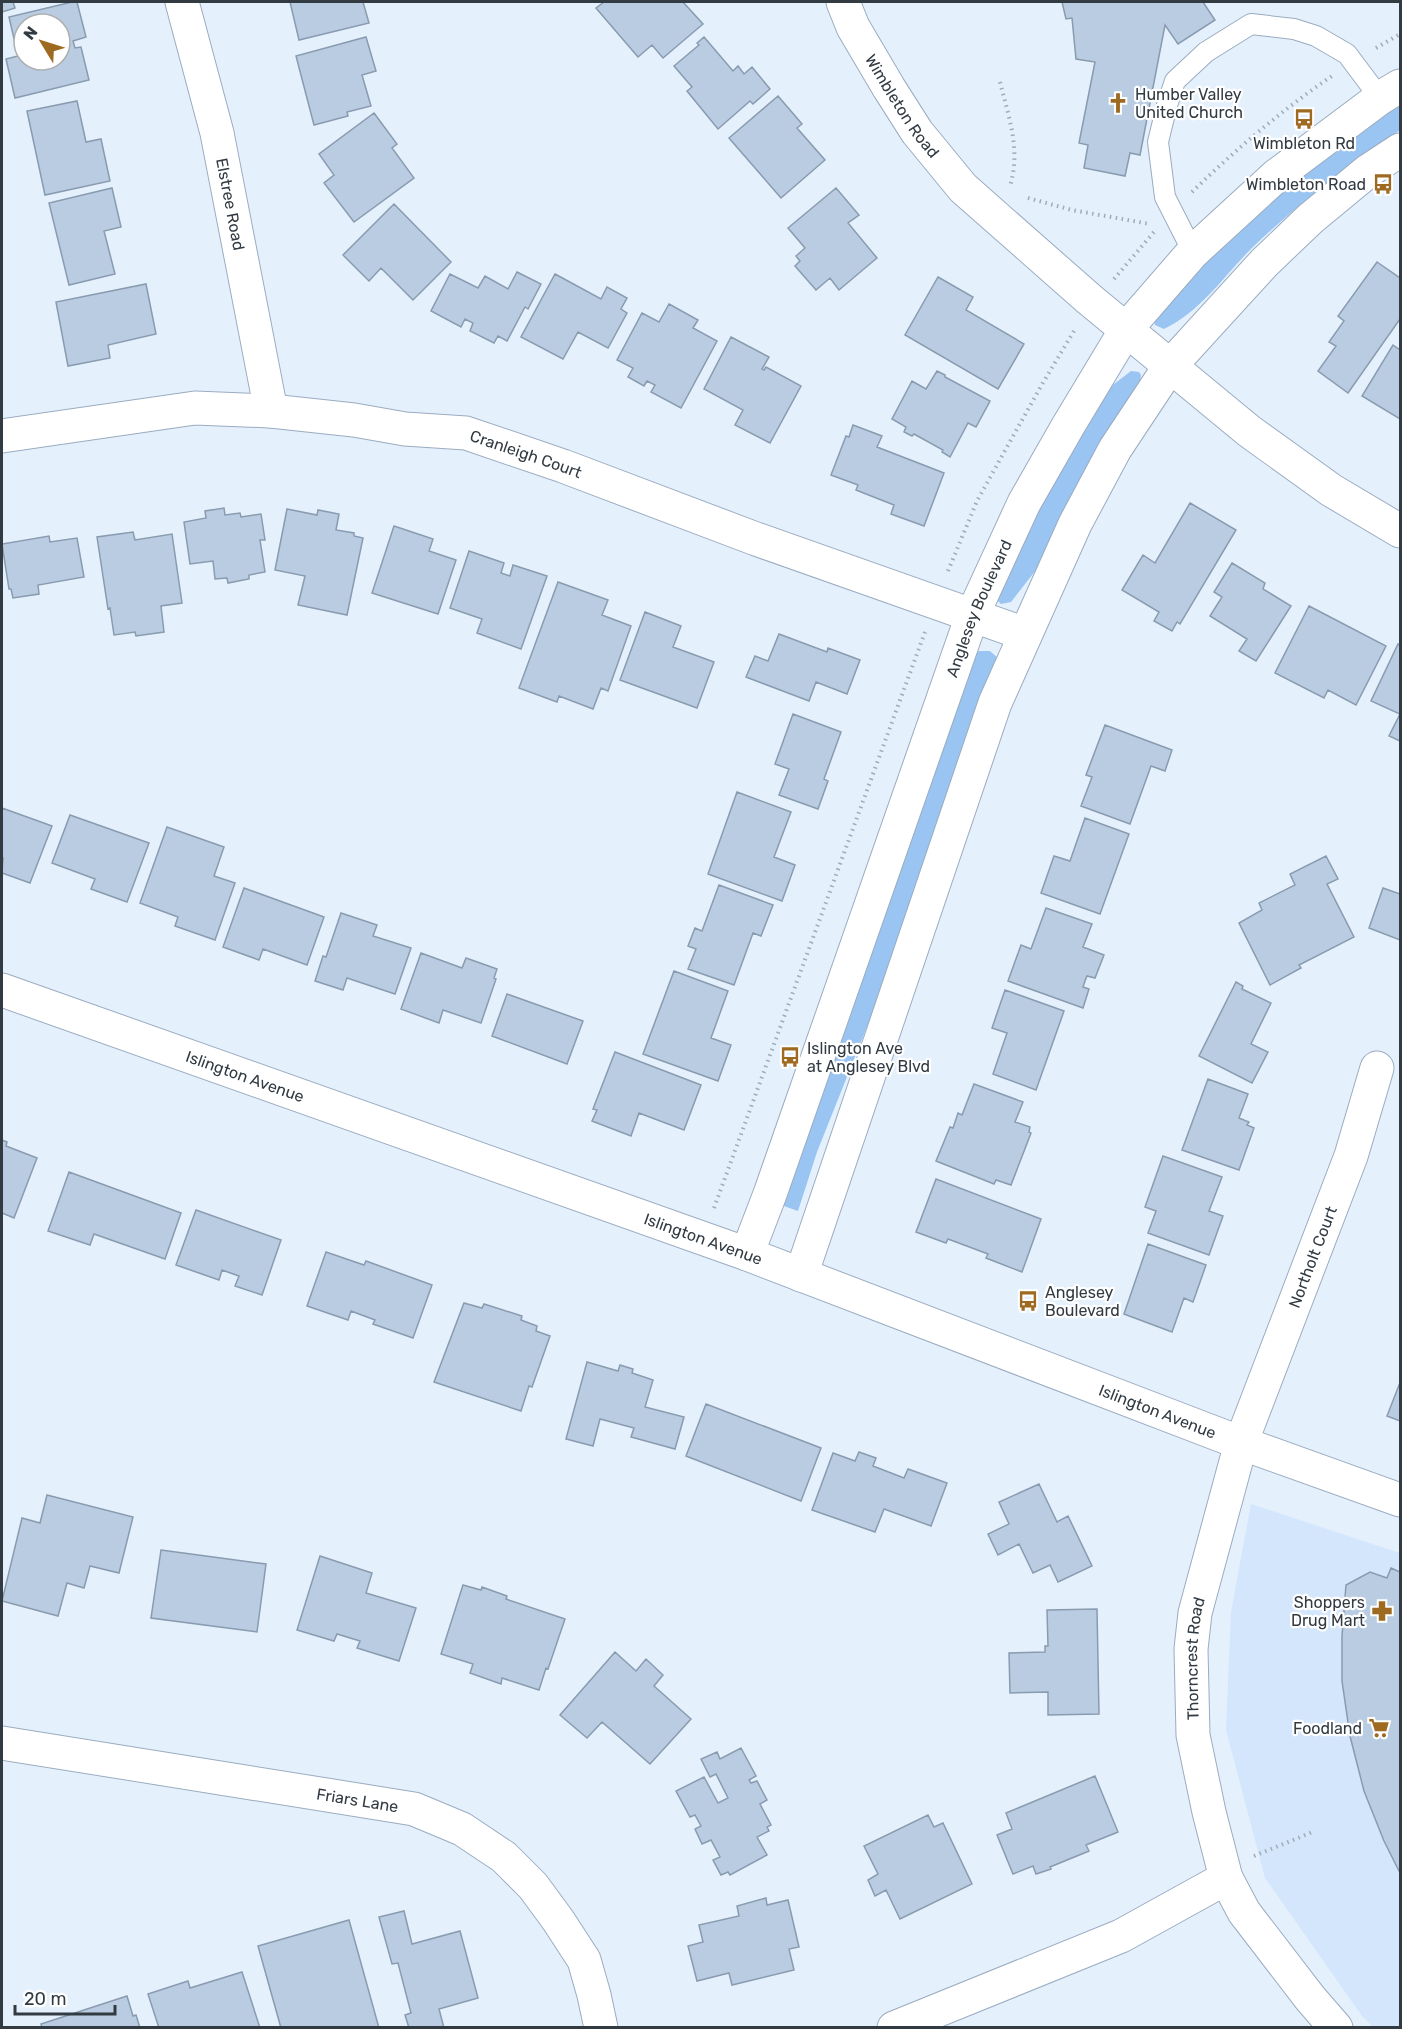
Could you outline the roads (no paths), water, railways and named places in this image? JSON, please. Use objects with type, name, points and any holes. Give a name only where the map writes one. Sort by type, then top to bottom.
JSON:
[{"type":"street","name":"Elstree Road","points":[[182,2],[217,134],[270,411]]},
{"type":"street","name":"Wimbleton Road","points":[[843,2],[853,27],[917,132],[963,188],[1001,204],[1089,299],[1127,328],[1249,431],[1331,490],[1401,531]]},
{"type":"street","name":"Anglesey Boulevard","points":[[747,1254],[972,616],[1024,503],[1127,328],[1193,252],[1277,174],[1390,92]]},
{"type":"street","points":[[801,1275],[995,703],[1075,524],[1115,448],[1170,366],[1264,263],[1310,219],[1368,171],[1401,150]]},
{"type":"street","name":"Cranleigh Court","points":[[2,436],[195,408],[270,411],[354,420],[405,429],[466,433],[1025,634]]},
{"type":"street","name":"Islington Avenue","points":[[2,990],[747,1254],[1241,1443],[1401,1500]]},
{"type":"street","name":"Northolt Court","points":[[1241,1443],[1351,1156],[1377,1068]]},
{"type":"street","name":"Thorncrest Road","points":[[1241,1443],[1195,1613],[1191,1649],[1193,1735],[1209,1812],[1225,1873],[1244,1912],[1336,2028]]},
{"type":"street","name":"Friars Lane","points":[[2,1743],[414,1809],[462,1829],[504,1857],[533,1886],[558,1920],[584,1960],[601,2028]]},
{"type":"street","points":[[894,2028],[1121,1936],[1225,1873]]},
{"type":"lane","points":[[1193,252],[1165,197],[1158,142],[1175,81],[1206,52],[1251,24],[1294,29],[1316,36],[1347,54],[1353,62],[1390,92]]},
{"type":"place","name":"Humber Valley United Church","points":[[1118,103]]},
{"type":"place","name":"Wimbleton Rd","points":[[1304,119]]},
{"type":"place","name":"Wimbleton Road","points":[[1383,184]]},
{"type":"place","name":"Islington Ave at Anglesey Blvd","points":[[790,1057]]},
{"type":"place","name":"Anglesey Boulevard","points":[[1028,1301]]},
{"type":"place","name":"Shoppers Drug Mart","points":[[1382,1611]]},
{"type":"place","name":"Foodland","points":[[1379,1728]]}]
